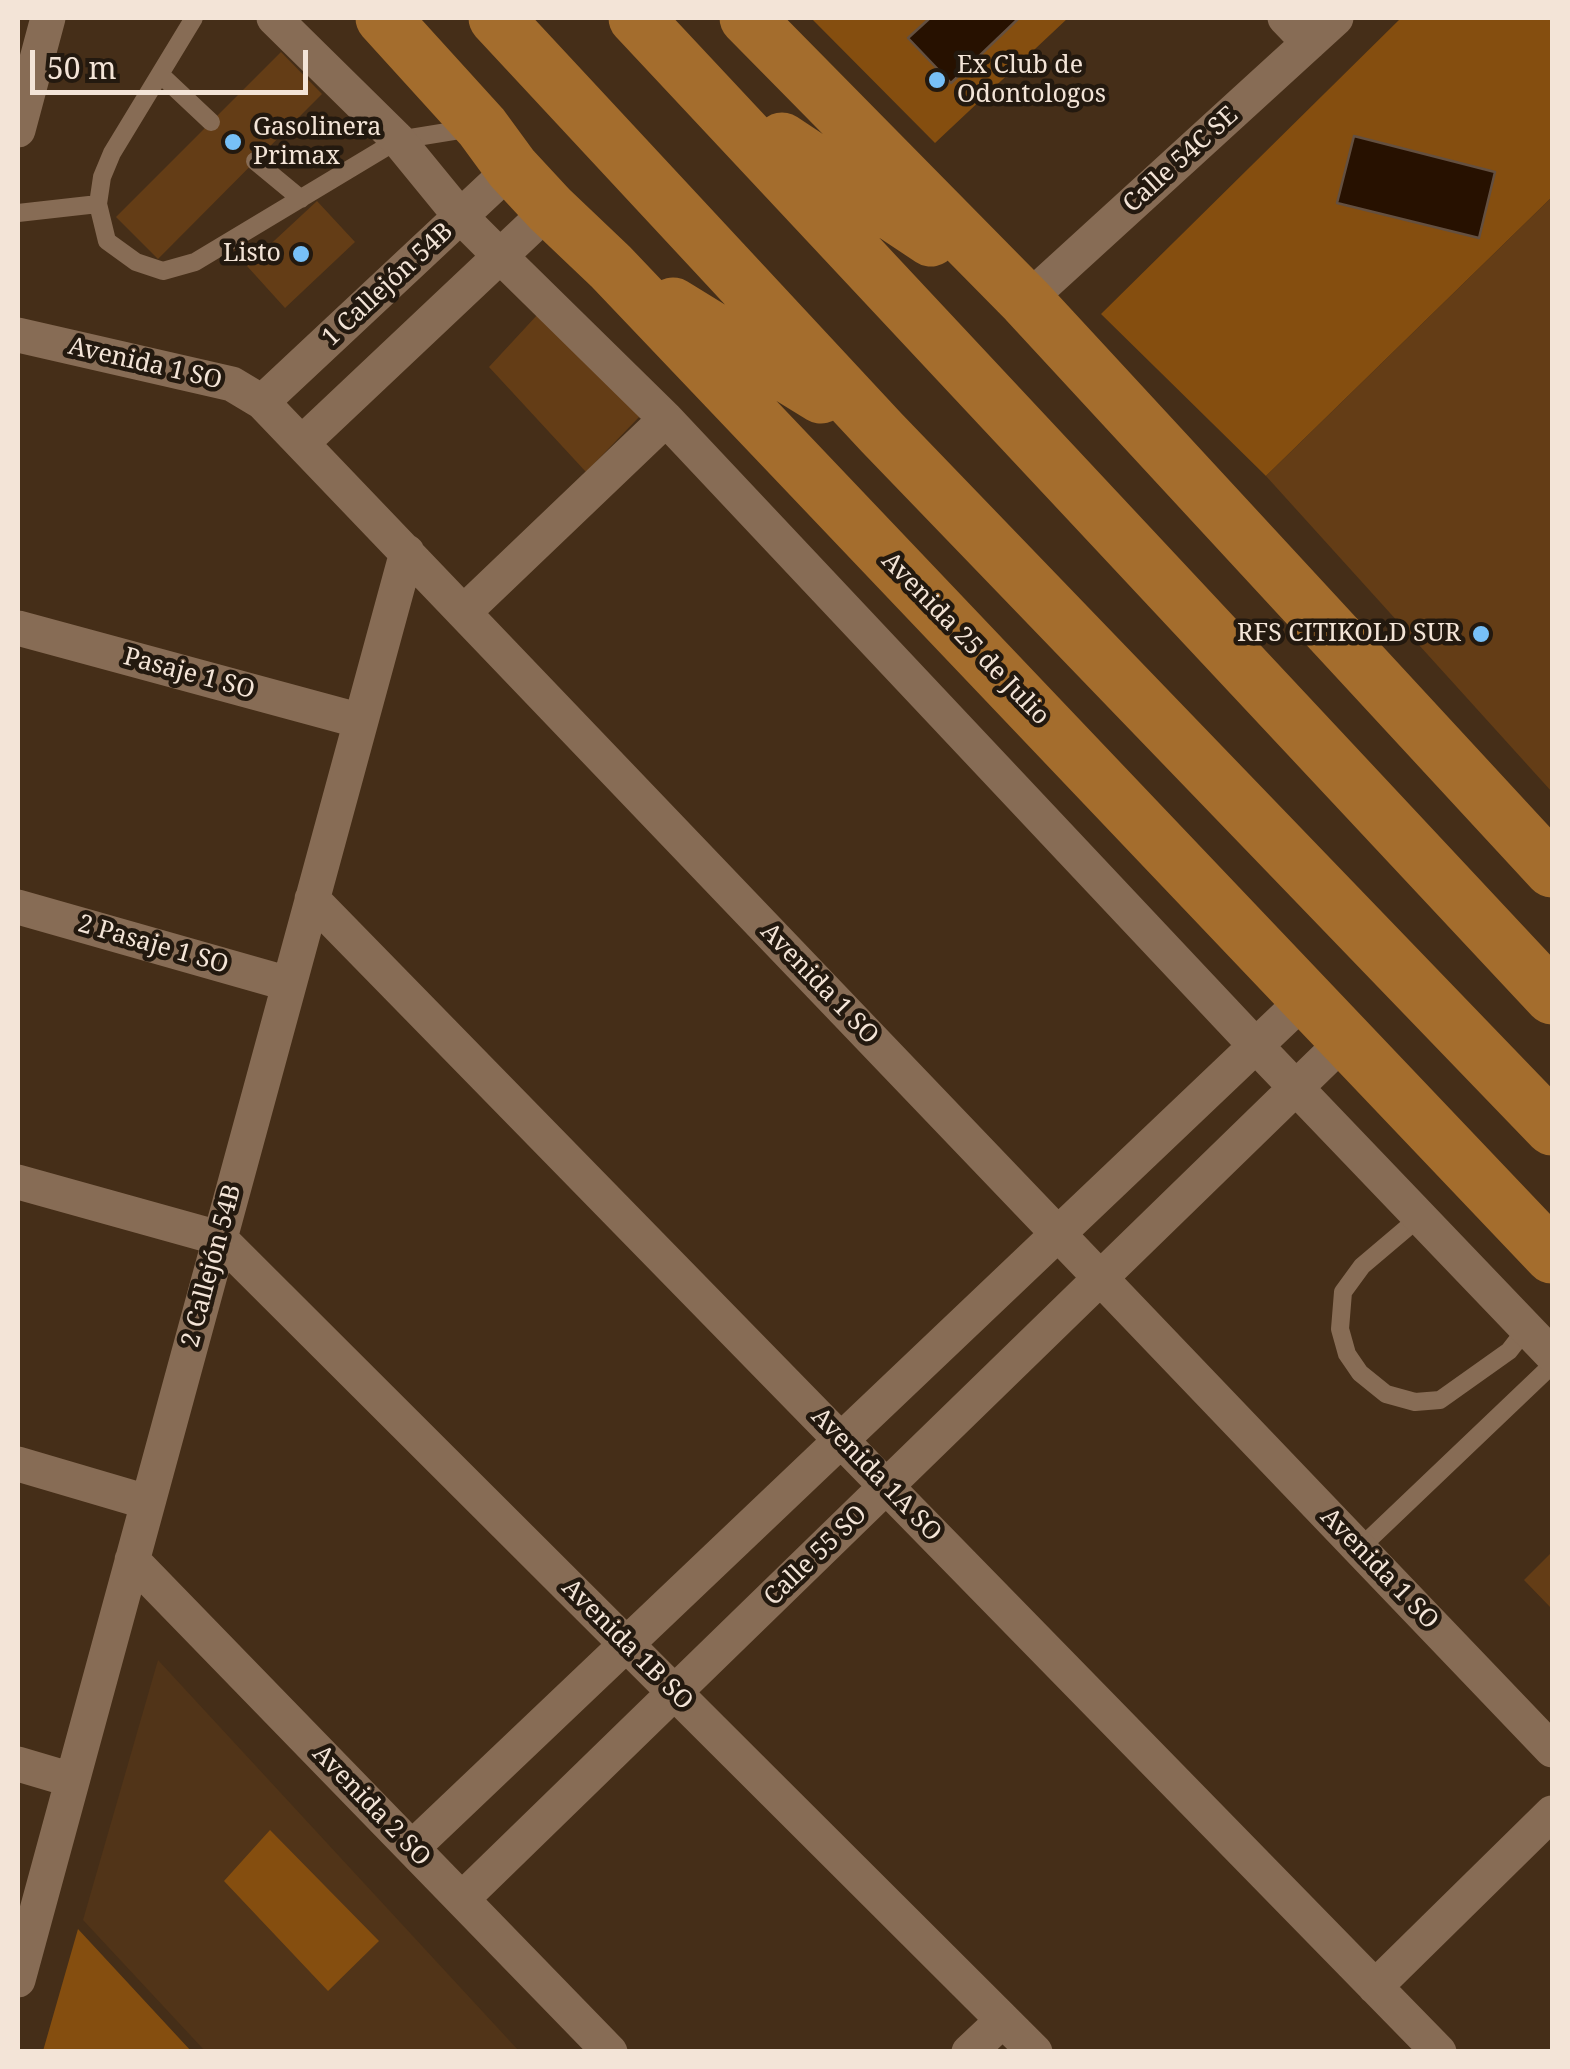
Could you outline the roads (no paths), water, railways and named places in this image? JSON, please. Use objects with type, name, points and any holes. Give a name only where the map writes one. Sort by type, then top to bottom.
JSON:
[{"type":"main road","name":"Avenida 25 de Julio","points":[[383,18],[550,209],[611,267],[1552,1256]]},
{"type":"main road","points":[[496,18],[882,433],[1552,1128]]},
{"type":"main road","points":[[636,18],[1552,996]]},
{"type":"main road","points":[[747,18],[1026,302],[1552,870]]},
{"type":"main road","points":[[705,88],[1026,302]]},
{"type":"main road","points":[[611,267],[882,433]]},
{"type":"street","points":[[18,130],[48,18]]},
{"type":"street","points":[[274,18],[398,140],[499,255],[666,419],[1256,1046],[1552,1354]]},
{"type":"street","points":[[1285,18],[1309,43]]},
{"type":"street","name":"Calle 54C SE","points":[[1026,302],[1336,18]]},
{"type":"street","name":"1 Callejón 54B","points":[[262,402],[462,217],[497,147]]},
{"type":"street","points":[[302,443],[550,209]]},
{"type":"street","name":"Avenida 1 SO","points":[[18,335],[232,384],[262,402],[1552,1750]]},
{"type":"street","points":[[464,612],[666,419]]},
{"type":"street","name":"2 Callejón 54B","points":[[18,1980],[407,552]]},
{"type":"street","name":"Pasaje 1 SO","points":[[18,628],[361,721]]},
{"type":"street","name":"Avenida 1A SO","points":[[312,899],[1439,2052]]},
{"type":"street","name":"2 Pasaje 1 SO","points":[[18,907],[289,984]]},
{"type":"street","points":[[412,1848],[1307,998]]},
{"type":"street","name":"Calle 55 SO","points":[[462,1900],[1346,1040]]},
{"type":"street","points":[[18,1182],[219,1238]]},
{"type":"street","name":"Avenida 1B SO","points":[[219,1238],[1035,2052]]},
{"type":"street","points":[[18,1464],[148,1502]]},
{"type":"street","name":"Avenida 2 SO","points":[[132,1560],[610,2052]]},
{"type":"street","points":[[18,1764],[72,1780]]},
{"type":"street","points":[[1376,1986],[1552,1812]]},
{"type":"street","points":[[970,2052],[1003,2020]]},
{"type":"lane","points":[[194,18],[102,177],[98,204],[108,240],[136,262],[163,271],[195,262],[398,140],[497,147]]},
{"type":"lane","points":[[162,75],[212,122]]},
{"type":"lane","points":[[255,161],[301,199]]},
{"type":"lane","points":[[18,213],[98,204]]},
{"type":"lane","points":[[1421,1216],[1362,1266],[1344,1292],[1340,1329],[1348,1354],[1360,1373],[1386,1394],[1414,1402],[1440,1400],[1509,1351],[1527,1328]]},
{"type":"lane","points":[[1360,1548],[1552,1365]]},
{"type":"place","name":"Ex Club de Odontologos","points":[[937,80]]},
{"type":"place","name":"Gasolinera Primax","points":[[233,142]]},
{"type":"place","name":"Listo","points":[[301,254]]},
{"type":"place","name":"RFS CITIKOLD SUR","points":[[1481,634]]}]
